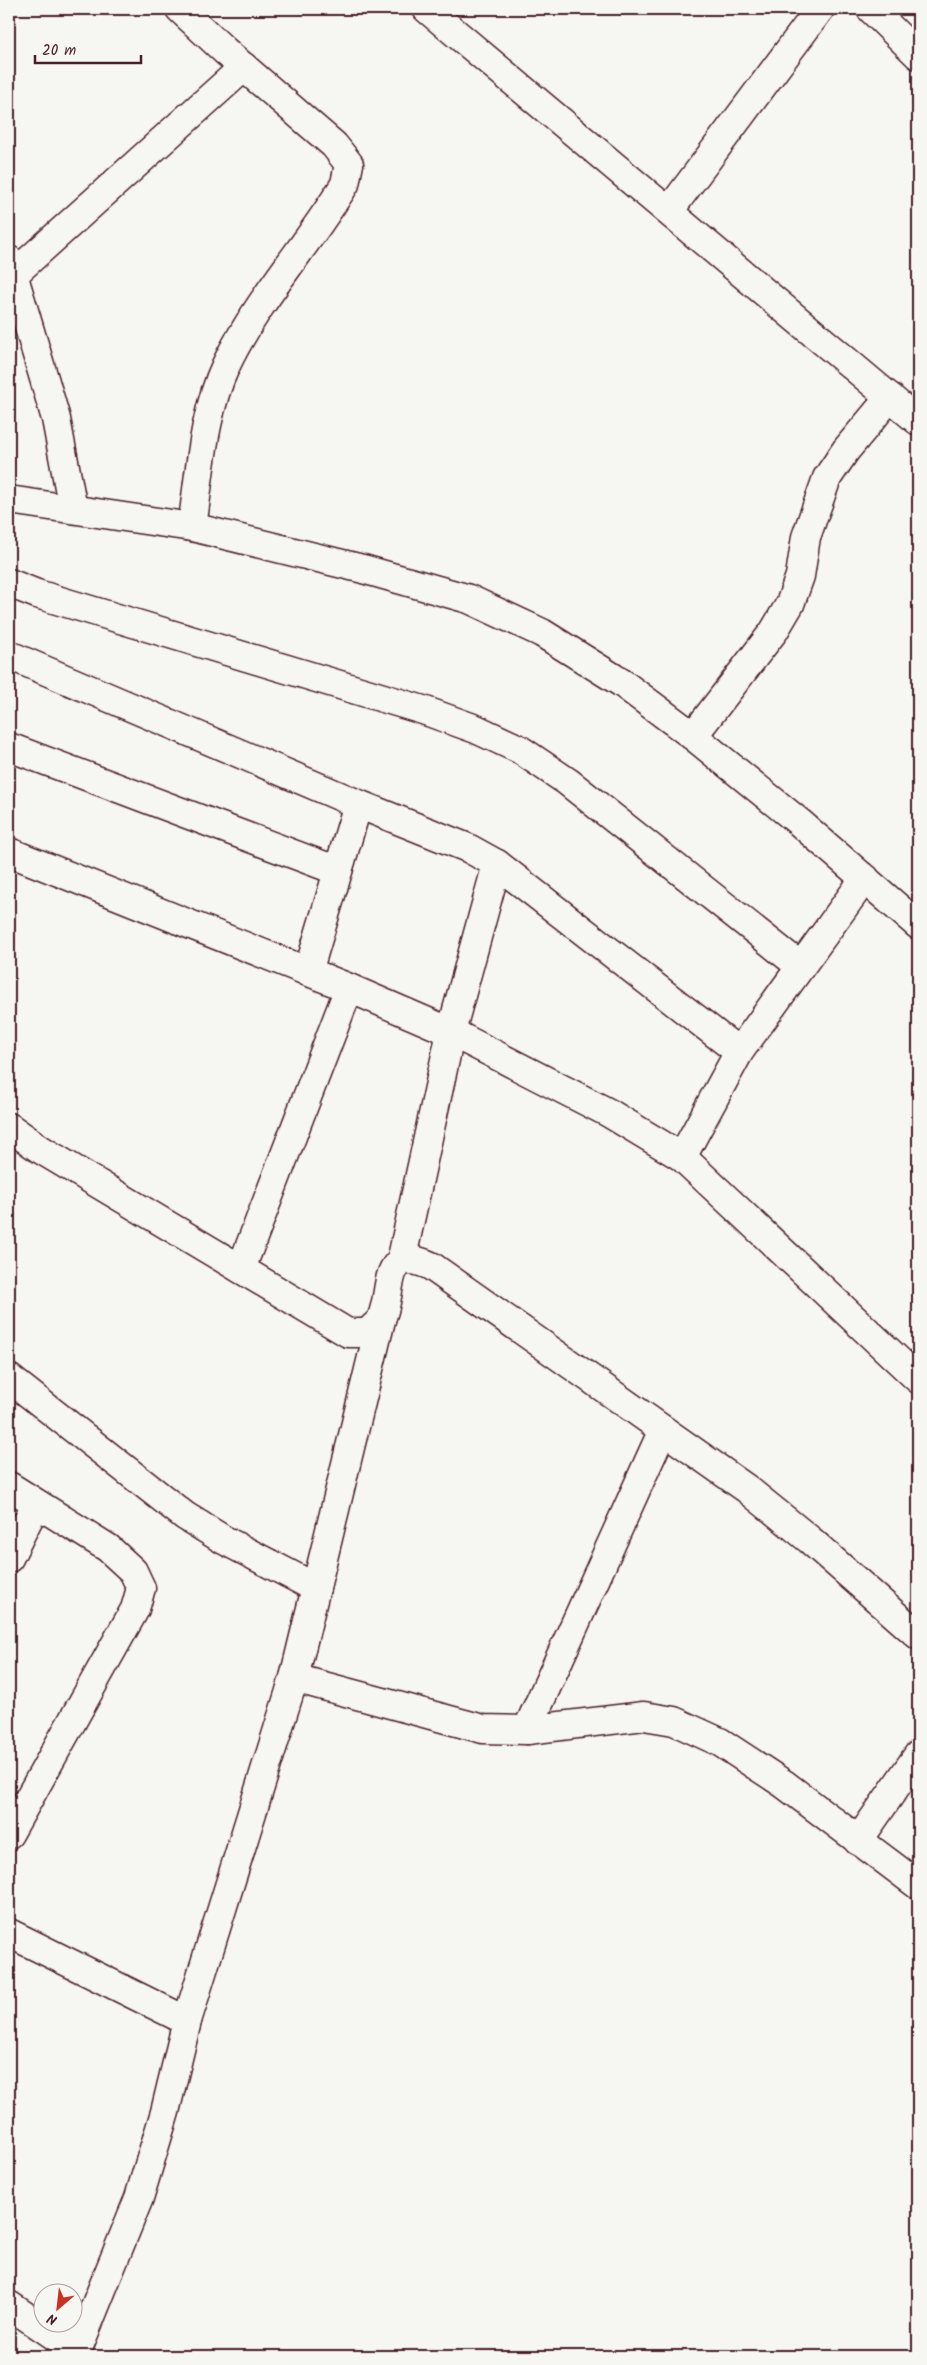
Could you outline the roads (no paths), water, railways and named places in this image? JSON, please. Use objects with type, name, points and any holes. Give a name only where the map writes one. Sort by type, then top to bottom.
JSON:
[{"type":"street","points":[[180,9],[334,145],[349,164],[345,184],[246,329],[226,366],[213,400],[192,527]]},
{"type":"street","points":[[427,9],[918,421]]},
{"type":"street","points":[[669,211],[820,9]]},
{"type":"street","points":[[871,9],[918,55]]},
{"type":"street","points":[[73,509],[56,419],[11,267],[244,67]]},
{"type":"street","points":[[693,736],[774,631],[790,604],[800,576],[806,536],[827,478],[846,450],[890,397]]},
{"type":"street","points":[[9,500],[192,527],[363,569],[469,599],[542,633],[622,684],[693,736],[865,878],[918,925]]},
{"type":"street","points":[[9,583],[46,597],[422,710],[476,729],[519,749],[568,782],[800,966]]},
{"type":"street","points":[[9,655],[358,804],[468,848],[497,864],[739,1052]]},
{"type":"street","points":[[9,747],[338,872]]},
{"type":"street","points":[[308,972],[358,804]]},
{"type":"street","points":[[9,852],[349,988],[450,1032],[609,1113],[682,1157],[918,1379]]},
{"type":"street","points":[[401,1262],[450,1032],[497,864]]},
{"type":"street","points":[[682,1157],[739,1052],[865,878]]},
{"type":"street","points":[[241,1269],[349,988]]},
{"type":"street","points":[[9,1127],[40,1149],[348,1333],[367,1333],[380,1320]]},
{"type":"street","points":[[9,2305],[76,2354],[139,2198],[165,2112],[187,2021],[294,1678],[390,1273],[401,1262],[415,1259],[431,1266],[663,1430],[768,1506],[918,1635]]},
{"type":"street","points":[[9,1378],[185,1516],[224,1540],[316,1588]]},
{"type":"street","points":[[527,1730],[663,1430]]},
{"type":"street","points":[[9,1486],[108,1548],[132,1571],[141,1588],[135,1609],[9,1834]]},
{"type":"street","points":[[9,1558],[36,1504]]},
{"type":"street","points":[[294,1678],[483,1729],[527,1730],[644,1716],[674,1720],[720,1742],[784,1784],[918,1886]]},
{"type":"street","points":[[858,1840],[918,1755]]},
{"type":"street","points":[[9,1933],[187,2021]]}]
